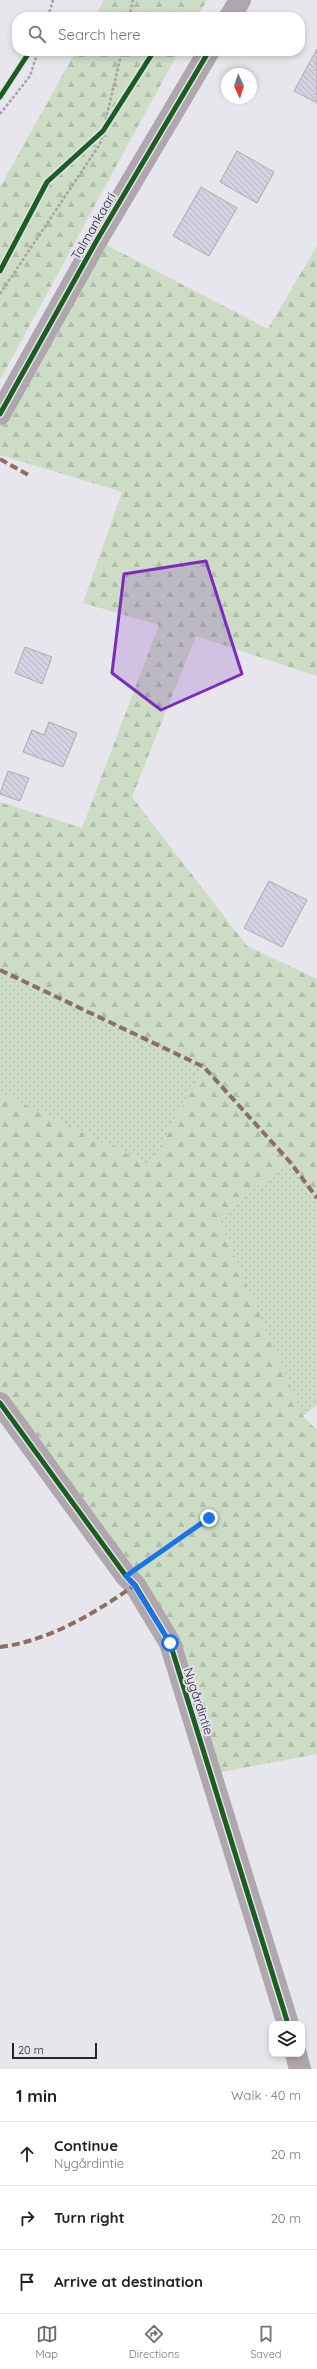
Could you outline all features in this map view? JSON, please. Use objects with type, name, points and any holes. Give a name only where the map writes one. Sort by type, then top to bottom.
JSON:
[{"type":"street","points":[[233,12],[240,0]]},
{"type":"street","name":"Talmankaari","points":[[0,414],[97,240],[206,56]]},
{"type":"street","name":"Nygårdintie","points":[[0,1402],[134,1585],[170,1643],[287,2021]]},
{"type":"street","points":[[297,2057],[300,2069]]},
{"type":"path","points":[[49,12],[53,0]]},
{"type":"path","points":[[130,12],[133,0]]},
{"type":"path","points":[[0,114],[30,76],[36,56]]},
{"type":"path","points":[[0,294],[100,144],[121,56]]},
{"type":"path","points":[[92,141],[103,131],[116,111]]},
{"type":"path","points":[[126,1576],[209,1518]]},
{"type":"highlighted area","points":[[206,561],[242,674],[161,710],[112,673],[124,574]]},
{"type":"green space","points":[[104,0],[207,0],[200,12],[98,12]]},
{"type":"green space","points":[[73,56],[176,56],[0,380],[0,187]]},
{"type":"green space","points":[[97,240],[268,329],[317,246],[317,676],[196,636],[132,797],[247,946],[317,979],[317,1198],[290,1162],[218,1217],[303,1416],[317,1430],[317,1754],[211,1774],[170,1643],[0,1403],[0,1092],[150,1165],[204,1067],[0,970],[0,802],[82,828],[159,625],[83,603],[122,492],[0,455],[0,414]]},
{"type":"green space","points":[[0,970],[204,1067],[150,1165],[0,1092]]},
{"type":"green space","points":[[290,1162],[317,1198],[317,1405],[303,1416],[218,1217]]},
{"type":"building","points":[[317,49],[317,103],[294,91]]},
{"type":"building","points":[[237,151],[274,172],[257,203],[220,182]]},
{"type":"building","points":[[201,187],[237,208],[209,256],[173,236]]},
{"type":"building","points":[[25,647],[52,657],[42,684],[15,673]]},
{"type":"building","points":[[49,722],[77,733],[63,767],[23,752],[32,730],[44,735]]},
{"type":"building","points":[[8,771],[29,778],[20,801],[0,794]]},
{"type":"building","points":[[269,881],[307,900],[282,947],[244,928]]},
{"type":"marked path","points":[[0,459],[30,476]]},
{"type":"marked path","points":[[0,970],[204,1067],[290,1162],[317,1198]]},
{"type":"marked path","points":[[0,1647],[18,1644],[54,1632],[104,1606],[135,1585]]},
{"type":"cycle path","points":[[0,97],[27,56]]},
{"type":"cycle path","points":[[0,271],[47,182],[103,131],[151,56]]},
{"type":"cycle path","points":[[0,414],[97,240],[206,56]]},
{"type":"cycle path","points":[[0,1403],[126,1576],[135,1585],[170,1643],[287,2021]]},
{"type":"route","points":[[170,1643],[134,1585],[126,1576],[209,1518]]}]
